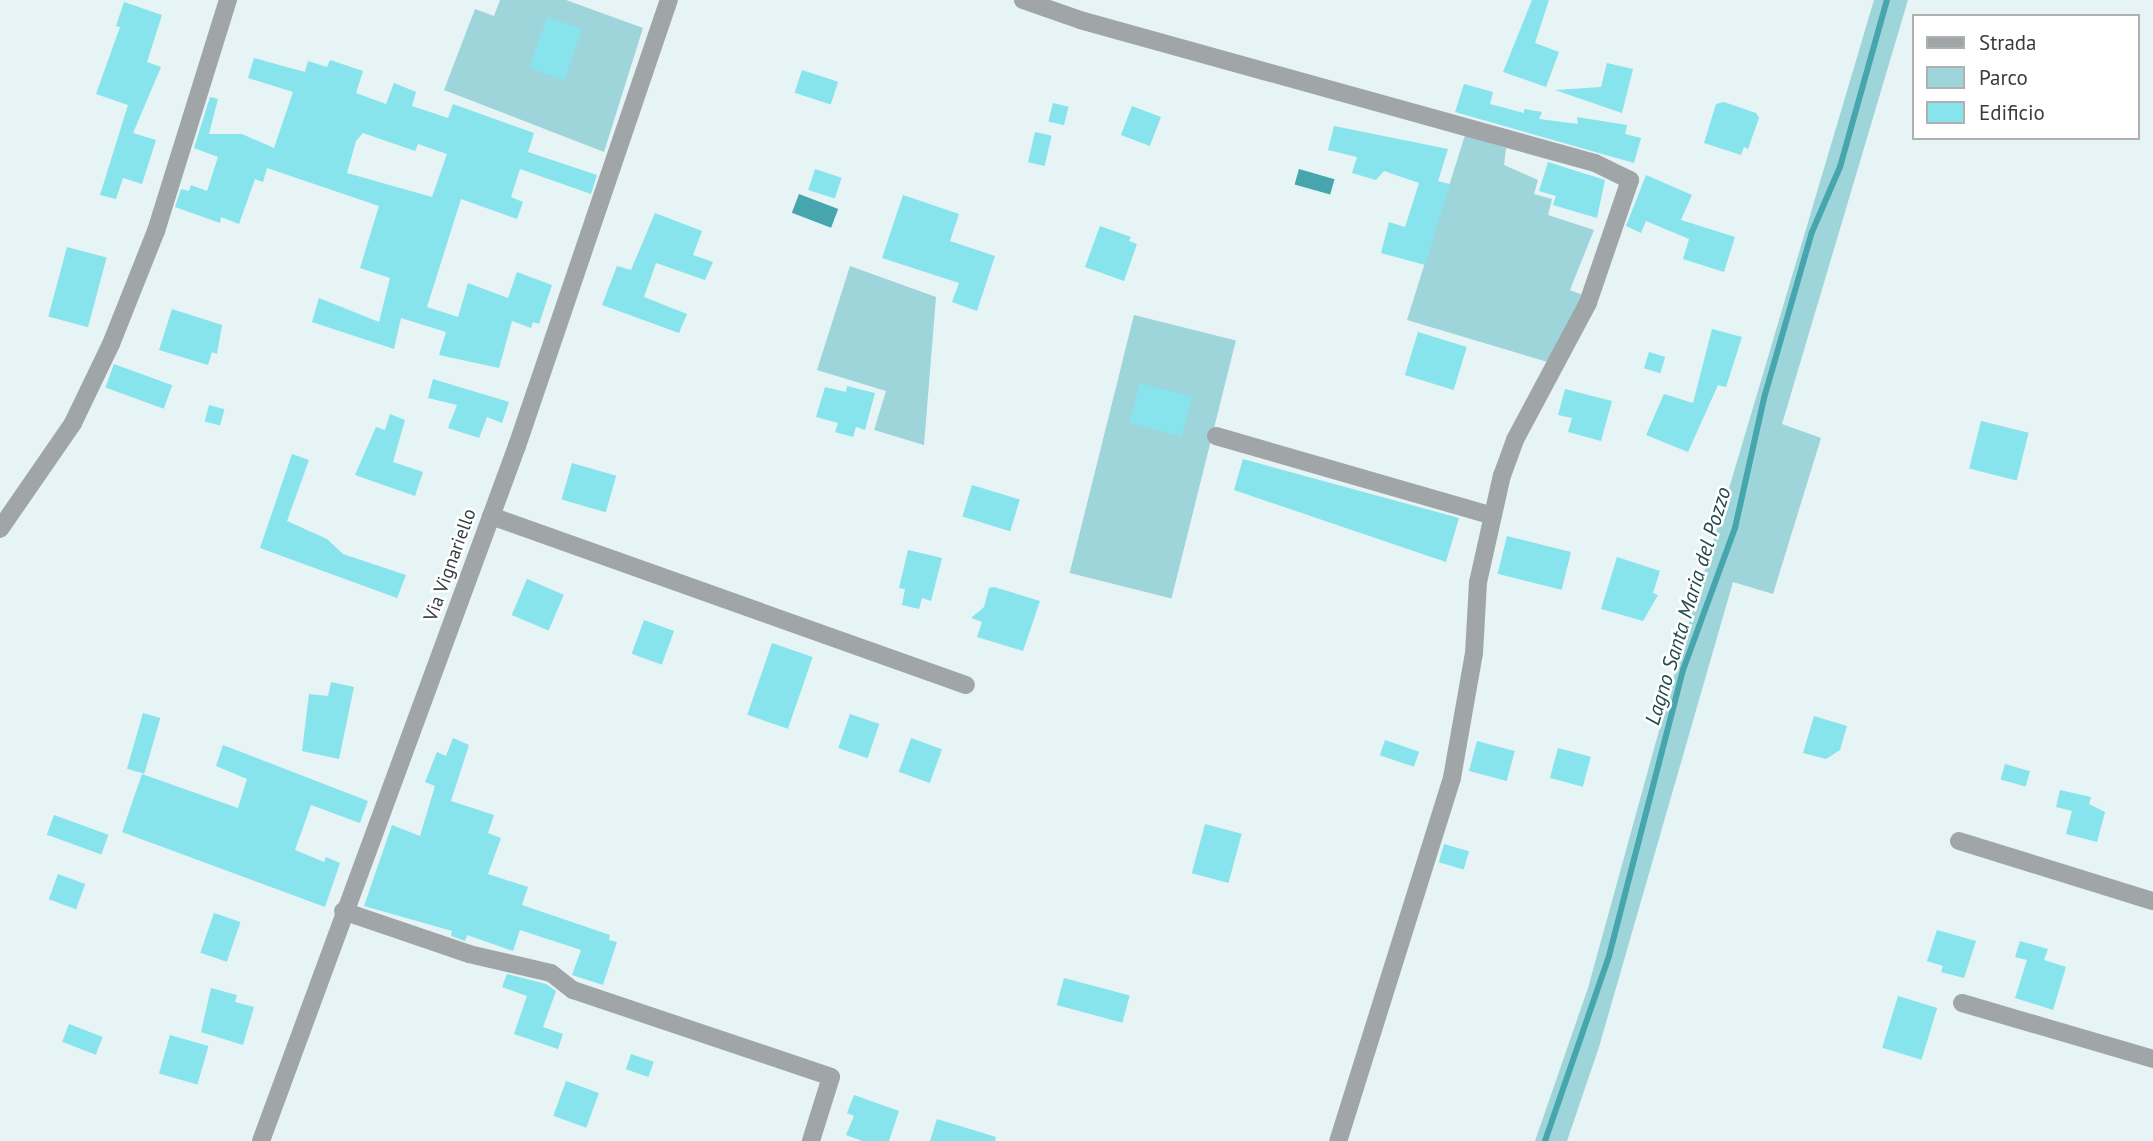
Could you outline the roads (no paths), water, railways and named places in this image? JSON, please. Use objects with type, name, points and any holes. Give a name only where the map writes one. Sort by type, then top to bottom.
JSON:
[{"type":"street","points":[[0,529],[73,423],[111,344],[160,220],[228,0]]},
{"type":"street","name":"Via Vignariello","points":[[261,1141],[343,911],[491,516],[668,0]]},
{"type":"street","points":[[1023,0],[1080,20],[1595,163],[1630,180],[1588,303],[1515,440],[1493,516],[1478,582],[1474,653],[1452,778],[1338,1141]]},
{"type":"street","points":[[1216,436],[1493,516]]},
{"type":"street","points":[[491,516],[966,685]]},
{"type":"street","points":[[1959,841],[2153,901]]},
{"type":"street","points":[[343,911],[469,954],[551,973],[573,989],[831,1077],[811,1141]]},
{"type":"street","points":[[1962,1003],[2153,1059]]},
{"type":"waterway","name":"Lagno Santa Maria del Pozzo","points":[[1545,1141],[1609,956],[1683,670],[1735,528],[1764,398],[1812,232],[1840,167],[1887,0]]}]
